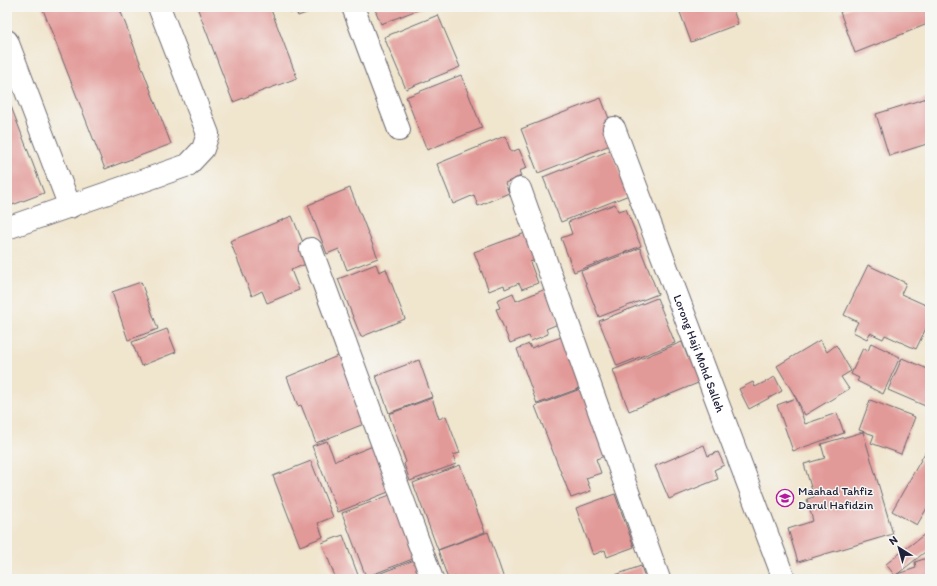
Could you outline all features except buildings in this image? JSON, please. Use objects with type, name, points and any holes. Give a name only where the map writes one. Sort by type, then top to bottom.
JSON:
[{"type":"street","points":[[7,228],[188,165],[203,149],[208,134],[159,7]]},
{"type":"street","points":[[353,7],[399,130]]},
{"type":"street","points":[[7,41],[70,206]]},
{"type":"street","name":"Lorong Haji Mohd Salleh","points":[[614,128],[784,579]]},
{"type":"street","points":[[520,190],[659,579]]},
{"type":"street","points":[[311,249],[432,579]]},
{"type":"place","name":"Maahad Tahfiz Darul Hafidzin","points":[[785,498]]}]
